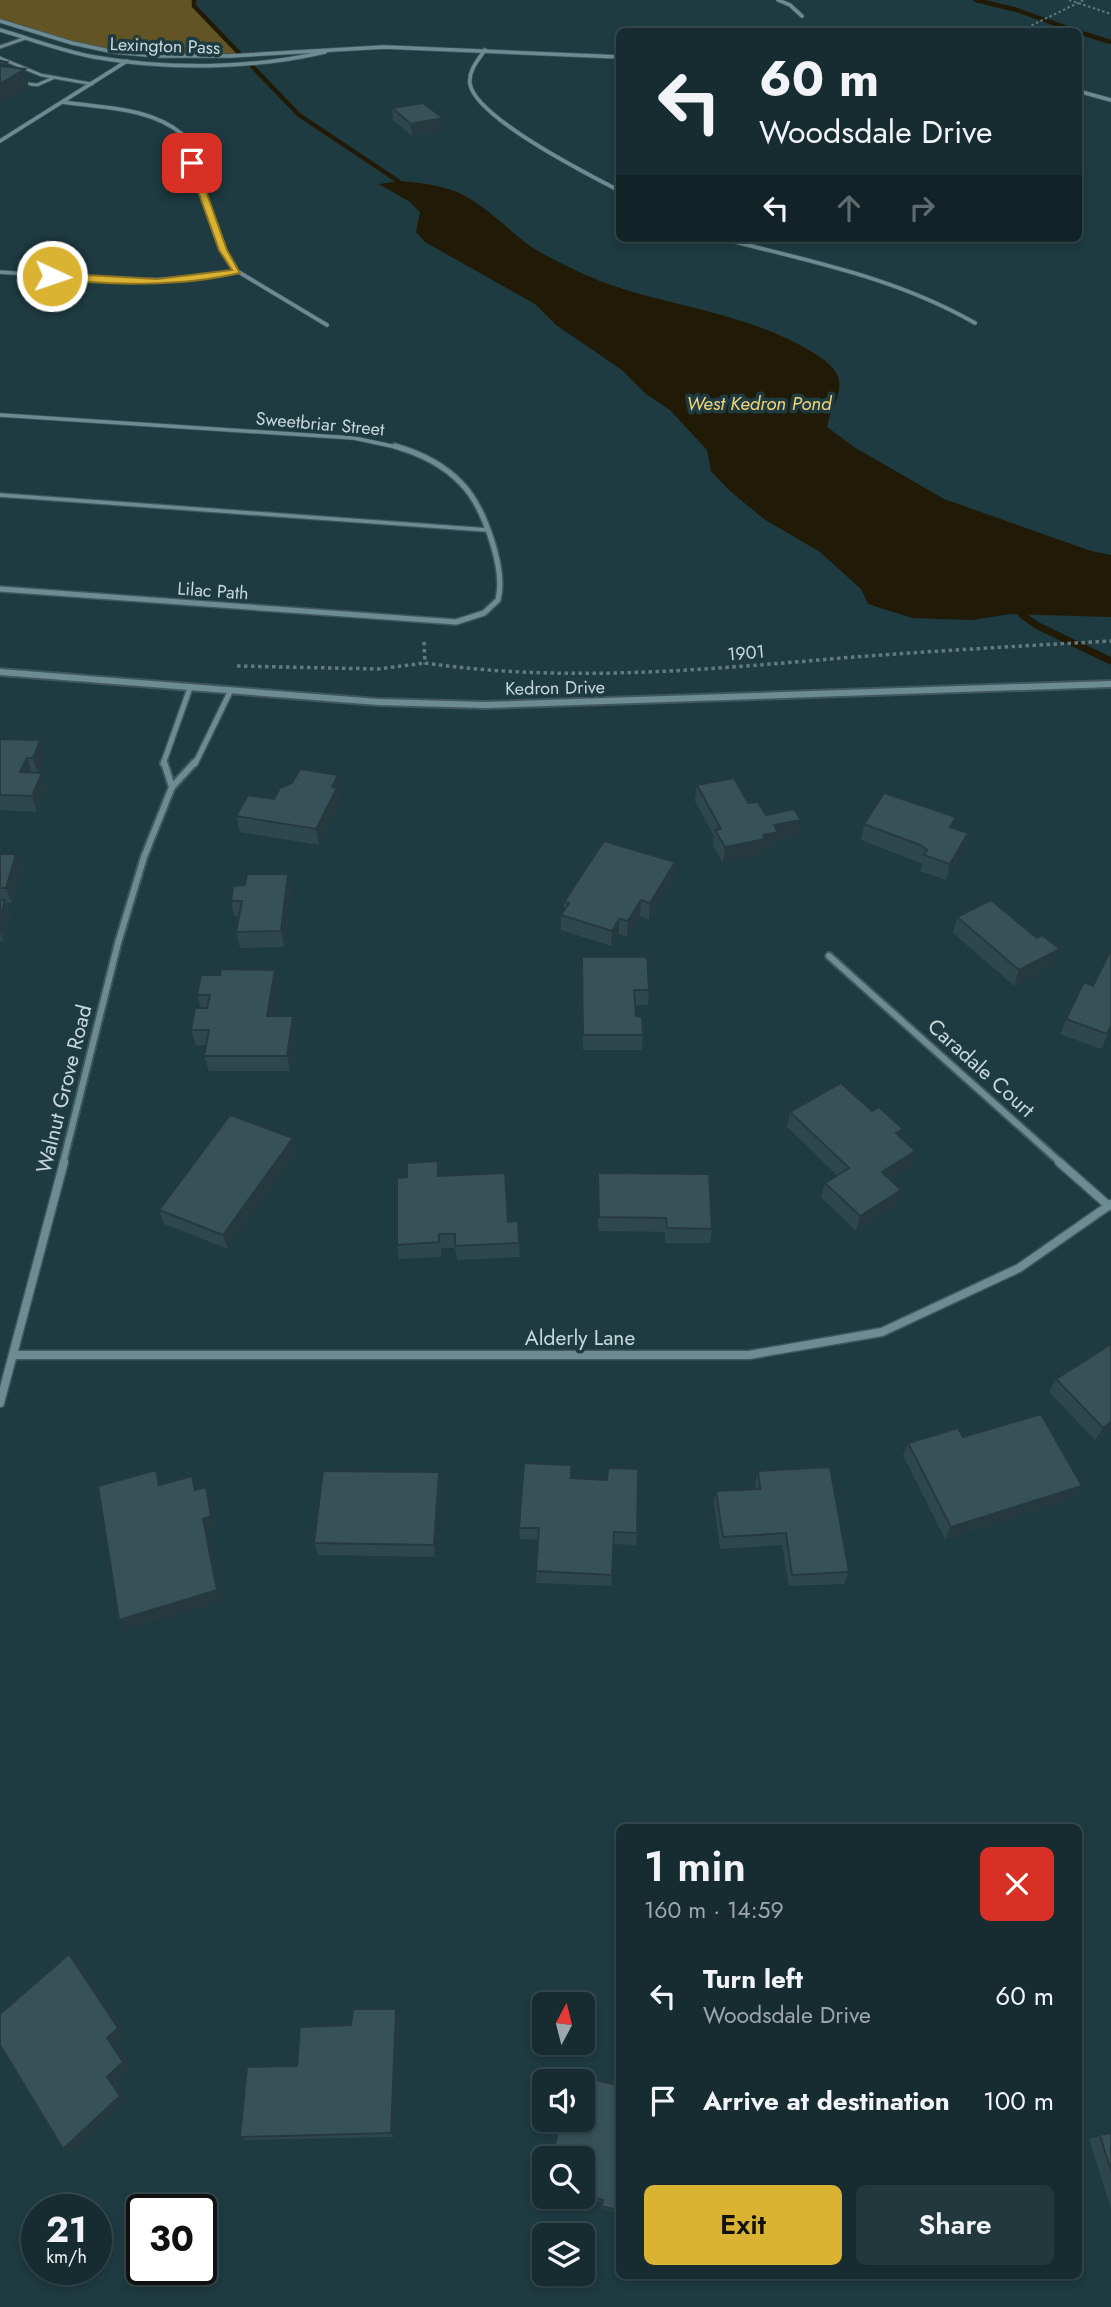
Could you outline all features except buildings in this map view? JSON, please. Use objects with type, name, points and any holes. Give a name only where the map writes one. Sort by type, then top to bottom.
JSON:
[{"type":"street","points":[[778,0],[790,5],[802,16]]},
{"type":"street","name":"Lexington Pass","points":[[0,21],[72,43],[136,54],[229,55],[384,47],[616,57]]},
{"type":"street","name":"Lexington Pass","points":[[0,30],[74,53],[127,61],[191,64],[263,61],[316,55],[332,50]]},
{"type":"street","points":[[26,38],[43,33]]},
{"type":"street","points":[[485,50],[469,79],[472,93],[499,118],[539,148],[616,189]]},
{"type":"street","points":[[0,141],[136,54]]},
{"type":"street","points":[[1082,92],[1111,100]]},
{"type":"street","points":[[63,102],[154,118],[175,125],[182,134],[223,250],[237,271],[327,325]]},
{"type":"street","points":[[735,242],[907,287],[942,302],[975,323]]},
{"type":"street","points":[[0,272],[157,281],[215,276],[237,271]]},
{"type":"street","name":"Sweetbriar Street","points":[[0,415],[354,438],[406,447],[435,462],[467,488],[495,551],[501,585],[498,600],[471,620],[424,621]]},
{"type":"street","name":"Lilac Path","points":[[0,589],[424,621]]},
{"type":"street","name":"Kedron Drive","points":[[0,672],[229,692],[378,702],[485,705],[1111,684]]},
{"type":"street","points":[[172,787],[163,765],[190,688]]},
{"type":"street","name":"Walnut Grove Road","points":[[0,1403],[54,1201],[118,943],[144,857],[172,787],[193,767],[229,692]]},
{"type":"street","name":"Caradale Court","points":[[829,956],[1110,1205]]},
{"type":"street","name":"Alderly Lane","points":[[13,1355],[750,1355],[882,1332],[1019,1268],[1110,1205]]},
{"type":"lane","points":[[0,47],[26,38]]},
{"type":"lane","points":[[0,58],[53,78],[92,84]]},
{"type":"lane","points":[[18,78],[23,83],[37,85],[53,78]]},
{"type":"lane","points":[[0,495],[486,530]]},
{"type":"path","points":[[1069,0],[1111,14]]},
{"type":"path","points":[[1022,28],[1029,22],[1065,11],[1084,0]]},
{"type":"path","name":"1901","points":[[424,621],[425,663],[508,674],[731,669],[898,653],[1111,640]]},
{"type":"shaded area","points":[[0,0],[194,0],[197,9],[243,55],[157,56],[72,43],[0,21]]},
{"type":"water","name":"West Kedron Pond","points":[[401,181],[440,187],[463,195],[488,211],[538,251],[577,271],[631,292],[744,322],[772,332],[812,352],[833,368],[839,383],[827,427],[854,447],[944,499],[1091,551],[1111,555],[1111,617],[1010,614],[972,620],[912,618],[868,604],[861,589],[820,552],[764,519],[730,491],[711,471],[707,450],[670,410],[646,394],[622,370],[556,325],[535,304],[425,242],[416,232],[420,212],[410,202],[379,184]]},
{"type":"waterway","points":[[194,0],[194,6],[239,53]]},
{"type":"waterway","points":[[976,0],[1017,10],[1067,28]]},
{"type":"waterway","points":[[1082,33],[1111,42]]},
{"type":"waterway","points":[[250,64],[299,115],[398,181]]},
{"type":"waterway","points":[[1022,615],[1038,626],[1111,661]]},
{"type":"route","points":[[52,276],[157,281],[185,280],[237,271],[223,250],[192,163]]}]
